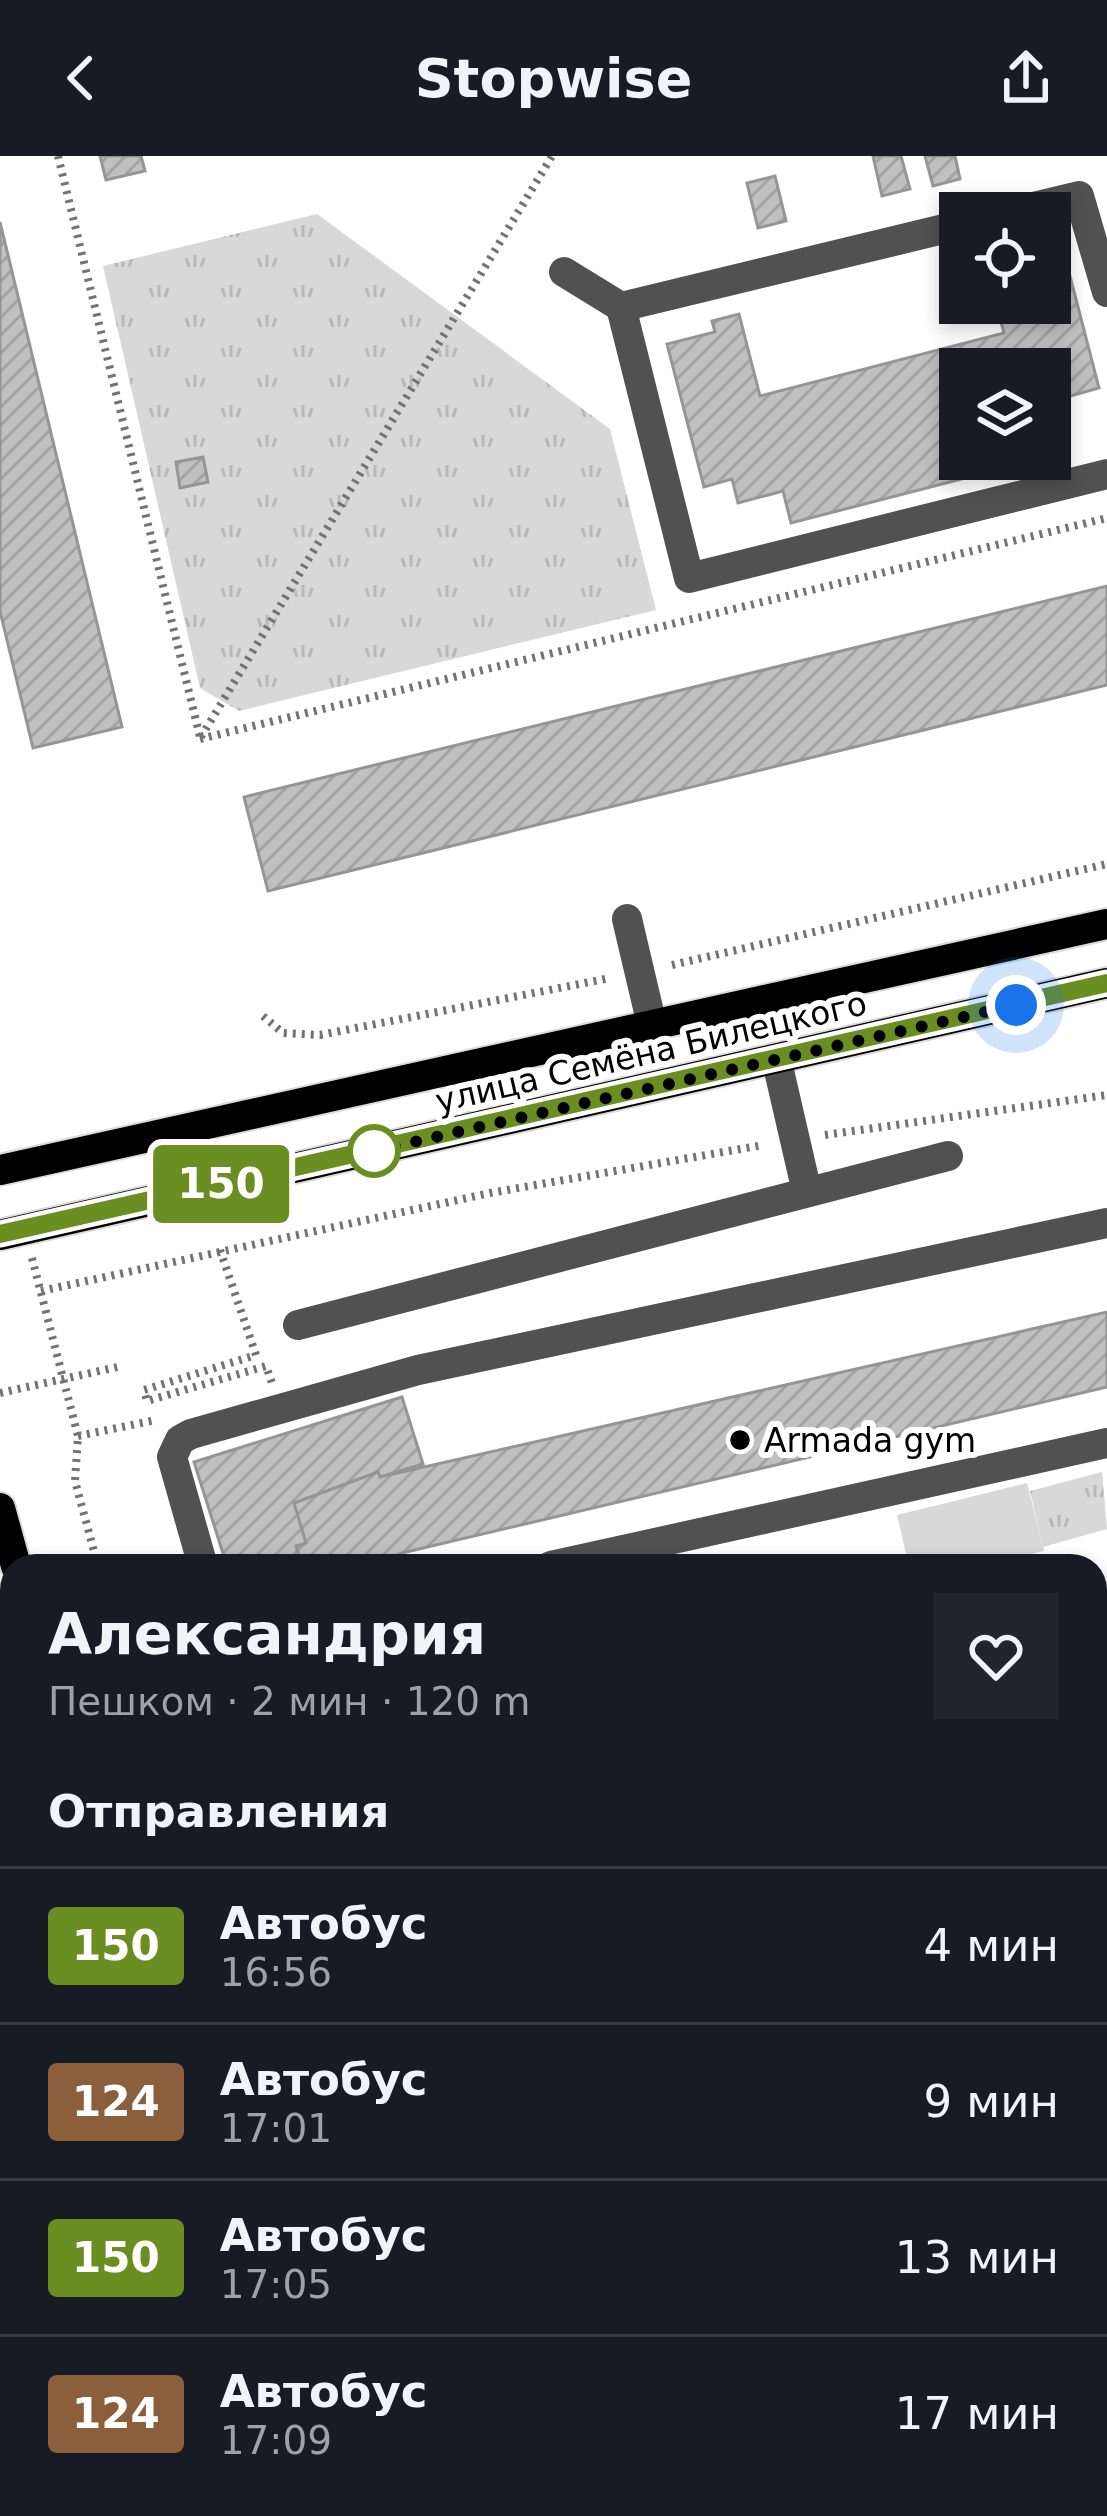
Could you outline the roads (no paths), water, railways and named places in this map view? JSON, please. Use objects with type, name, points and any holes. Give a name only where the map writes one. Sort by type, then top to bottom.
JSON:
[{"type":"main road","name":"улица Семёна Билецкого","points":[[0,1170],[1107,924]]},
{"type":"main road","name":"улица Семёна Билецкого","points":[[12,1231],[777,1062],[1107,983]]},
{"type":"main road","points":[[0,1508],[13,1554]]},
{"type":"lane","points":[[1071,198],[1079,196],[1107,292]]},
{"type":"lane","points":[[621,307],[939,230]]},
{"type":"lane","points":[[564,272],[621,307],[689,578],[1107,474]]},
{"type":"lane","points":[[627,919],[652,1025]]},
{"type":"lane","points":[[777,1062],[808,1192]]},
{"type":"lane","points":[[298,1325],[948,1156]]},
{"type":"lane","points":[[200,1554],[172,1457],[176,1445],[191,1434],[418,1370],[1107,1223]]},
{"type":"lane","points":[[605,1554],[1107,1443]]},
{"type":"place","name":"Armada gym","points":[[740,1440]]}]
